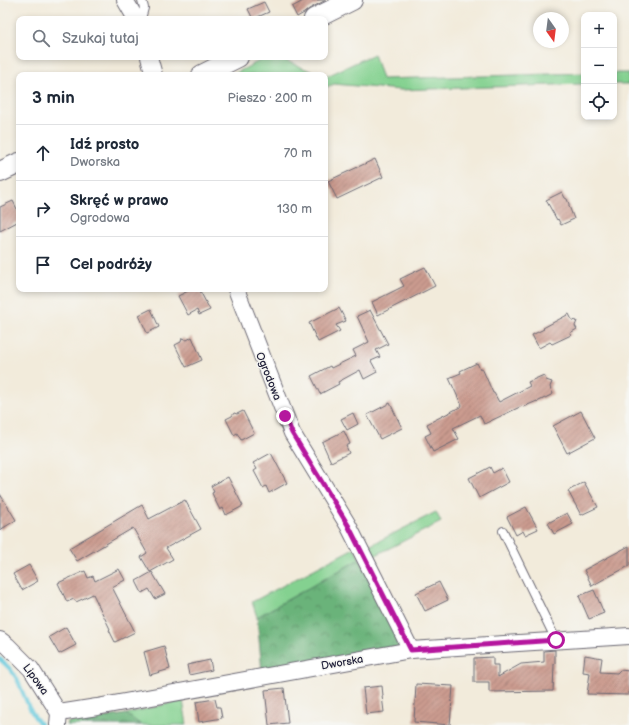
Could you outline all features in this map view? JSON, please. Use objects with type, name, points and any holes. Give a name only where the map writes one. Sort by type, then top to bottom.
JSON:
[{"type":"street","points":[[125,0],[134,16]]},
{"type":"street","points":[[320,16],[352,0]]},
{"type":"street","points":[[150,60],[153,72]]},
{"type":"street","points":[[208,72],[232,60]]},
{"type":"street","points":[[0,172],[16,164]]},
{"type":"street","name":"Ogrodowa","points":[[237,292],[292,433],[348,525],[411,650]]},
{"type":"street","name":"Dworska","points":[[58,719],[97,707],[411,650],[629,636]]},
{"type":"street","name":"Lipowa","points":[[0,640],[31,669],[58,719]]},
{"type":"lane","points":[[142,0],[144,8],[142,16]]},
{"type":"lane","points":[[503,531],[556,640]]},
{"type":"green space","points":[[374,54],[382,79],[581,73],[581,84],[400,90],[334,84],[328,87],[328,76]]},
{"type":"green space","points":[[261,60],[284,60],[313,72],[238,72]]},
{"type":"green space","points":[[617,73],[629,73],[629,84],[617,84]]},
{"type":"green space","points":[[436,512],[441,522],[372,557],[365,548]]},
{"type":"green space","points":[[354,548],[360,559],[257,617],[252,602]]},
{"type":"green space","points":[[360,559],[403,646],[262,672],[257,617]]},
{"type":"green space","points":[[183,700],[187,725],[141,725],[126,714]]},
{"type":"green space","points":[[126,714],[141,725],[86,725],[88,720]]},
{"type":"green space","points":[[88,720],[86,725],[67,725],[68,722]]},
{"type":"building","points":[[305,0],[326,0],[299,16],[296,16],[292,7]]},
{"type":"building","points":[[264,2],[269,12],[260,16],[252,16],[248,9]]},
{"type":"building","points":[[375,159],[383,177],[337,199],[328,181]]},
{"type":"building","points":[[562,192],[567,199],[574,219],[561,225],[546,200]]},
{"type":"building","points":[[13,201],[16,207],[16,223],[0,231],[0,207]]},
{"type":"building","points":[[425,267],[435,286],[378,315],[372,302],[404,286],[400,279]]},
{"type":"building","points":[[186,292],[201,292],[210,310],[199,315],[197,310],[188,315],[178,296]]},
{"type":"building","points":[[339,308],[346,321],[336,325],[340,331],[318,342],[309,323]]},
{"type":"building","points":[[151,309],[159,327],[147,333],[139,315]]},
{"type":"building","points":[[370,310],[388,344],[376,350],[380,357],[371,361],[377,372],[364,379],[360,370],[338,382],[339,384],[320,394],[311,376],[330,366],[331,368],[356,356],[353,350],[369,342],[357,316]]},
{"type":"building","points":[[569,314],[572,320],[577,321],[575,326],[577,329],[570,333],[571,335],[552,344],[550,342],[539,348],[532,335]]},
{"type":"building","points":[[192,337],[202,360],[186,367],[175,345],[181,342],[182,338],[187,340]]},
{"type":"building","points":[[477,363],[480,369],[482,368],[493,393],[499,402],[530,386],[528,382],[544,375],[546,380],[552,382],[550,387],[553,394],[537,402],[523,407],[522,406],[484,424],[480,415],[453,428],[459,439],[433,452],[425,436],[431,433],[427,424],[462,406],[449,378],[461,373],[460,371]]},
{"type":"building","points":[[390,403],[402,428],[380,439],[367,415]]},
{"type":"building","points":[[243,411],[254,433],[241,440],[237,433],[234,435],[226,419],[234,413],[237,414]]},
{"type":"building","points":[[581,411],[595,438],[567,453],[553,426]]},
{"type":"building","points":[[353,413],[358,424],[347,430],[341,419]]},
{"type":"building","points":[[344,431],[350,444],[346,446],[349,453],[331,462],[322,442]]},
{"type":"building","points":[[271,453],[287,483],[269,493],[266,486],[263,488],[254,471],[257,469],[253,463]]},
{"type":"building","points":[[490,467],[493,473],[502,468],[509,482],[479,498],[469,478]]},
{"type":"building","points":[[228,477],[243,506],[226,515],[223,508],[220,510],[212,493],[214,492],[211,486]]},
{"type":"building","points":[[584,482],[598,507],[581,515],[568,491]]},
{"type":"building","points":[[0,494],[16,520],[0,530]]},
{"type":"building","points":[[185,500],[201,529],[166,548],[173,559],[150,572],[141,557],[147,553],[133,528],[77,561],[69,548],[142,505],[149,519]]},
{"type":"building","points":[[526,507],[538,529],[525,535],[523,531],[516,535],[507,517]]},
{"type":"building","points":[[567,513],[573,524],[554,534],[548,523]]},
{"type":"building","points":[[629,546],[629,566],[592,586],[584,570]]},
{"type":"building","points":[[29,565],[38,581],[22,590],[13,574]]},
{"type":"building","points":[[119,569],[125,580],[112,587],[135,632],[115,642],[93,594],[76,602],[74,599],[67,602],[58,583],[85,571],[88,578],[93,576],[95,581]]},
{"type":"building","points":[[152,572],[165,594],[155,599],[149,589],[142,593],[136,581]]},
{"type":"building","points":[[439,582],[448,600],[425,611],[416,593]]},
{"type":"building","points":[[594,590],[604,613],[589,619],[579,596]]},
{"type":"building","points":[[66,627],[76,645],[59,654],[49,637]]},
{"type":"building","points":[[164,646],[170,669],[150,675],[144,652]]},
{"type":"building","points":[[555,650],[553,691],[489,692],[489,682],[474,682],[474,658],[493,657],[493,665],[498,665],[498,677],[521,664],[544,662],[544,651]]},
{"type":"building","points":[[585,655],[602,658],[600,672],[617,673],[620,670],[629,671],[629,695],[587,694],[590,673],[583,672]]},
{"type":"building","points":[[210,660],[212,670],[189,675],[187,665]]},
{"type":"building","points":[[416,684],[453,686],[450,725],[414,722]]},
{"type":"building","points":[[382,686],[384,712],[366,714],[363,688]]},
{"type":"building","points":[[284,688],[288,723],[269,725],[265,690]]},
{"type":"building","points":[[215,699],[217,707],[220,707],[222,718],[199,722],[196,702]]},
{"type":"waterway","points":[[0,659],[11,670],[17,679],[28,705],[41,725]]},
{"type":"route","points":[[285,416],[292,433],[348,525],[411,650],[556,640]]}]
